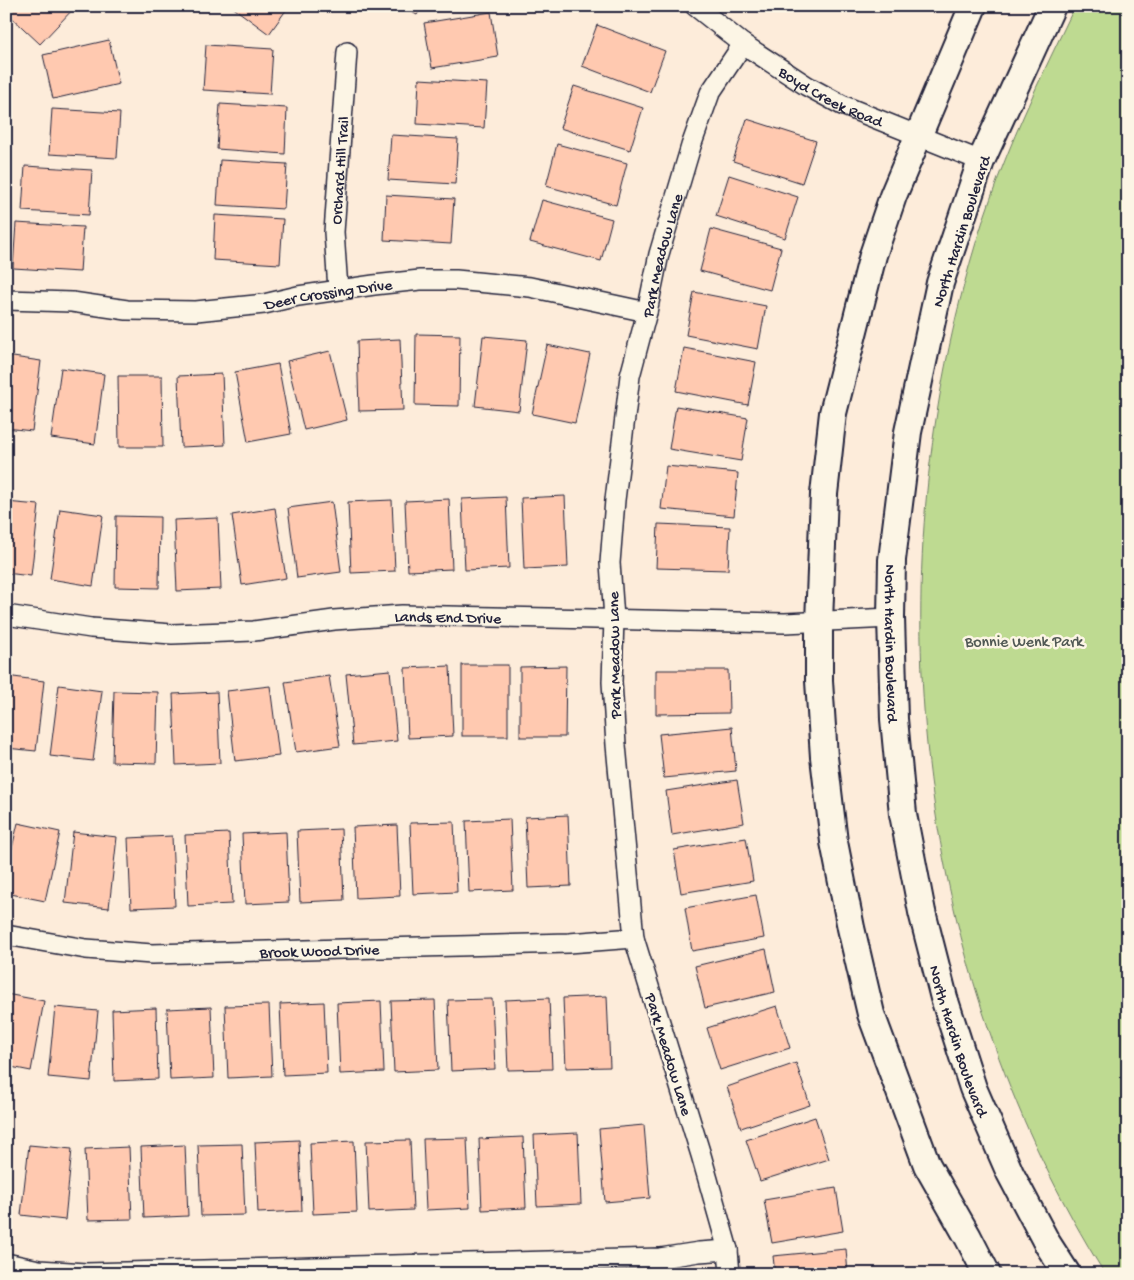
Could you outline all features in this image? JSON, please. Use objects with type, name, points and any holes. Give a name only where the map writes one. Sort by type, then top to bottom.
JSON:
[{"type":"main road","points":[[973,6],[893,196],[873,255],[833,413],[824,494],[819,622],[819,681],[824,758],[834,842],[871,1014],[927,1165],[987,1274]]},
{"type":"main road","name":"North Hardin Boulevard","points":[[1052,6],[980,161],[940,283],[908,432],[892,560],[891,618],[894,719],[903,814],[922,912],[944,998],[973,1088],[1010,1173],[1047,1243],[1067,1274]]},
{"type":"street","name":"Boyd Creek Road","points":[[695,6],[774,66],[842,105],[980,161]]},
{"type":"street","name":"Park Meadow Lane","points":[[730,1274],[728,1250],[698,1145],[634,938],[616,745],[612,682],[614,618],[610,562],[615,500],[630,376],[647,312],[659,254],[710,93],[743,44]]},
{"type":"street","name":"Orchard Hill Trail","points":[[338,289],[334,232],[347,52]]},
{"type":"street","name":"Deer Crossing Drive","points":[[6,300],[72,302],[127,310],[196,311],[264,304],[338,289],[420,280],[493,282],[530,287],[647,312]]},
{"type":"street","name":"Lands End Drive","points":[[6,615],[91,628],[172,634],[254,631],[334,620],[402,615],[785,623],[891,618]]},
{"type":"street","name":"Brook Wood Drive","points":[[6,935],[86,949],[152,954],[569,944],[634,938]]},
{"type":"street","points":[[6,1263],[39,1270],[86,1273],[660,1258],[728,1250]]},
{"type":"green space","name":"Bonnie Wenk Park","points":[[1075,6],[1128,6],[1128,1274],[1105,1274],[1043,1161],[993,1043],[957,920],[933,794],[922,667],[923,538],[937,411],[964,285],[983,220],[1015,135]]},
{"type":"building","points":[[14,6],[76,6],[40,44],[7,13]]},
{"type":"building","points":[[231,6],[289,6],[269,34]]},
{"type":"building","points":[[401,6],[422,6],[417,15]]},
{"type":"building","points":[[491,12],[498,57],[432,68],[424,23]]},
{"type":"building","points":[[597,25],[665,51],[650,92],[582,66]]},
{"type":"building","points":[[109,40],[119,84],[53,99],[43,55]]},
{"type":"building","points":[[206,45],[273,49],[270,94],[203,90]]},
{"type":"building","points":[[419,79],[487,83],[484,128],[417,124]]},
{"type":"building","points":[[574,86],[643,108],[630,150],[560,128]]},
{"type":"building","points":[[220,104],[287,108],[285,154],[217,149]]},
{"type":"building","points":[[52,109],[120,113],[117,158],[49,154]]},
{"type":"building","points":[[747,119],[816,141],[802,183],[733,161]]},
{"type":"building","points":[[391,135],[458,139],[455,184],[388,180]]},
{"type":"building","points":[[557,144],[627,163],[616,205],[546,186]]},
{"type":"building","points":[[220,160],[287,164],[284,209],[217,205]]},
{"type":"building","points":[[25,166],[92,170],[89,215],[22,211]]},
{"type":"building","points":[[729,175],[798,197],[785,238],[716,216]]},
{"type":"building","points":[[386,195],[454,199],[451,244],[384,240]]},
{"type":"building","points":[[542,200],[612,219],[601,261],[530,242]]},
{"type":"building","points":[[215,215],[283,219],[280,264],[213,260]]},
{"type":"building","points":[[16,223],[83,227],[80,272],[13,268]]},
{"type":"building","points":[[711,229],[781,248],[770,290],[700,271]]},
{"type":"building","points":[[694,292],[766,306],[758,349],[686,335]]},
{"type":"building","points":[[416,334],[460,335],[459,406],[415,405]]},
{"type":"building","points":[[483,336],[527,340],[519,411],[475,406]]},
{"type":"building","points":[[400,339],[403,410],[359,411],[357,341]]},
{"type":"building","points":[[547,345],[590,354],[575,423],[532,414]]},
{"type":"building","points":[[684,348],[756,362],[748,405],[676,391]]},
{"type":"building","points":[[330,351],[347,420],[304,430],[287,361]]},
{"type":"building","points":[[6,356],[41,361],[32,431],[6,428]]},
{"type":"building","points":[[278,364],[291,434],[248,442],[235,372]]},
{"type":"building","points":[[61,368],[104,374],[95,444],[51,438]]},
{"type":"building","points":[[222,374],[225,445],[181,447],[178,376]]},
{"type":"building","points":[[118,376],[162,376],[163,447],[119,447]]},
{"type":"building","points":[[676,406],[748,418],[741,461],[669,449]]},
{"type":"building","points":[[666,466],[738,473],[734,516],[661,509]]},
{"type":"building","points":[[565,496],[568,567],[524,569],[521,498]]},
{"type":"building","points":[[506,497],[509,568],[465,570],[462,499]]},
{"type":"building","points":[[449,499],[452,569],[408,571],[405,501]]},
{"type":"building","points":[[392,500],[395,571],[351,573],[348,502]]},
{"type":"building","points":[[6,502],[39,505],[31,576],[6,573]]},
{"type":"building","points":[[332,502],[341,572],[297,578],[288,508]]},
{"type":"building","points":[[275,508],[286,578],[242,585],[232,515]]},
{"type":"building","points":[[60,509],[103,515],[93,586],[50,579]]},
{"type":"building","points":[[116,516],[160,517],[159,588],[115,587]]},
{"type":"building","points":[[218,518],[221,589],[177,591],[174,520]]},
{"type":"building","points":[[658,524],[730,527],[728,570],[656,568]]},
{"type":"building","points":[[462,665],[508,665],[508,736],[462,736]]},
{"type":"building","points":[[450,666],[453,736],[408,738],[405,668]]},
{"type":"building","points":[[566,666],[565,737],[520,737],[520,667]]},
{"type":"building","points":[[390,670],[397,741],[353,745],[346,674]]},
{"type":"building","points":[[656,670],[728,670],[729,713],[656,714]]},
{"type":"building","points":[[6,676],[44,681],[36,751],[6,748]]},
{"type":"building","points":[[329,676],[340,746],[296,752],[285,682]]},
{"type":"building","points":[[59,685],[102,691],[93,761],[50,756]]},
{"type":"building","points":[[270,686],[279,756],[235,761],[227,691]]},
{"type":"building","points":[[114,691],[158,692],[156,763],[112,762]]},
{"type":"building","points":[[217,692],[220,763],[176,765],[173,694]]},
{"type":"building","points":[[732,727],[736,771],[664,778],[659,734]]},
{"type":"building","points":[[737,780],[744,823],[672,835],[666,791]]},
{"type":"building","points":[[568,815],[571,886],[528,888],[525,817]]},
{"type":"building","points":[[510,819],[513,890],[469,892],[466,821]]},
{"type":"building","points":[[454,822],[457,892],[413,894],[410,823]]},
{"type":"building","points":[[18,823],[60,832],[45,901],[6,893],[6,873]]},
{"type":"building","points":[[397,825],[400,896],[356,898],[353,827]]},
{"type":"building","points":[[341,829],[344,900],[300,902],[297,831]]},
{"type":"building","points":[[73,832],[117,837],[109,908],[65,903]]},
{"type":"building","points":[[286,832],[289,902],[245,904],[242,834]]},
{"type":"building","points":[[229,833],[232,904],[188,906],[185,835]]},
{"type":"building","points":[[172,836],[175,906],[131,908],[128,838]]},
{"type":"building","points":[[746,838],[753,881],[681,893],[674,850]]},
{"type":"building","points":[[756,895],[764,938],[692,951],[685,908]]},
{"type":"building","points":[[766,949],[775,992],[705,1008],[695,966]]},
{"type":"building","points":[[6,994],[44,1001],[31,1071],[6,1066]]},
{"type":"building","points":[[607,996],[610,1067],[566,1068],[563,998]]},
{"type":"building","points":[[549,998],[552,1069],[508,1070],[505,1000]]},
{"type":"building","points":[[492,999],[495,1069],[451,1071],[448,1000]]},
{"type":"building","points":[[435,1000],[438,1070],[394,1072],[391,1001]]},
{"type":"building","points":[[381,1001],[384,1072],[340,1074],[337,1003]]},
{"type":"building","points":[[324,1002],[327,1073],[283,1075],[280,1004]]},
{"type":"building","points":[[269,1005],[272,1076],[228,1078],[225,1006]]},
{"type":"building","points":[[777,1006],[790,1048],[720,1070],[707,1028]]},
{"type":"building","points":[[55,1007],[98,1011],[91,1081],[48,1077]]},
{"type":"building","points":[[211,1007],[214,1078],[170,1080],[167,1009]]},
{"type":"building","points":[[156,1008],[158,1079],[114,1081],[112,1010]]},
{"type":"building","points":[[796,1063],[810,1105],[741,1128],[727,1087]]},
{"type":"building","points":[[815,1117],[829,1159],[760,1181],[746,1140]]},
{"type":"building","points":[[644,1125],[650,1198],[605,1202],[599,1129]]},
{"type":"building","points":[[578,1133],[581,1204],[537,1206],[534,1135]]},
{"type":"building","points":[[523,1137],[526,1208],[482,1210],[479,1139]]},
{"type":"building","points":[[467,1138],[470,1208],[426,1210],[423,1139]]},
{"type":"building","points":[[299,1140],[302,1211],[258,1213],[255,1142]]},
{"type":"building","points":[[410,1140],[413,1210],[369,1212],[366,1141]]},
{"type":"building","points":[[354,1141],[357,1212],[313,1214],[310,1143]]},
{"type":"building","points":[[242,1144],[245,1215],[201,1216],[198,1145]]},
{"type":"building","points":[[29,1145],[72,1149],[65,1220],[21,1215]]},
{"type":"building","points":[[185,1145],[188,1216],[144,1218],[141,1147]]},
{"type":"building","points":[[129,1147],[132,1219],[88,1220],[85,1149]]},
{"type":"building","points":[[836,1188],[843,1231],[772,1243],[764,1200]]},
{"type":"building","points":[[846,1249],[848,1274],[775,1274],[773,1256]]}]
